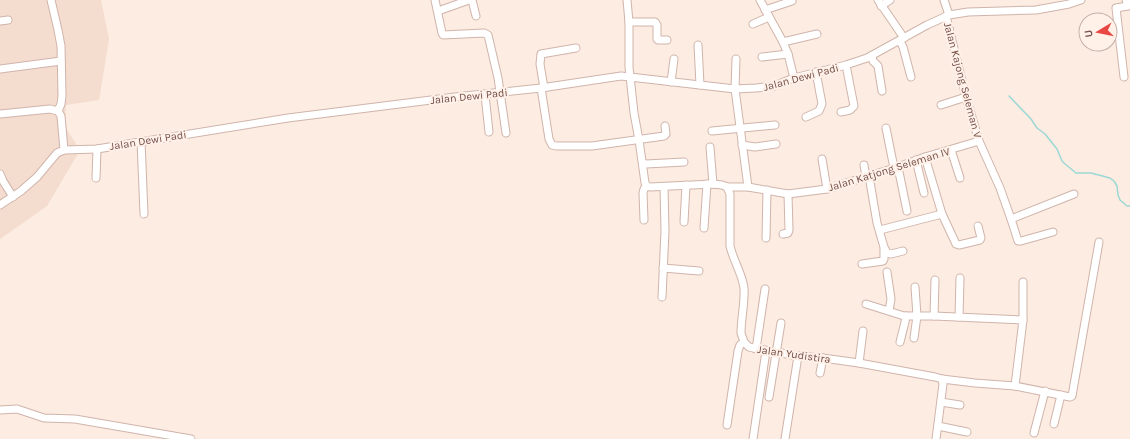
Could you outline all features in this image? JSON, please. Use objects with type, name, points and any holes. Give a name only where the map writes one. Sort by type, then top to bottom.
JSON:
[{"type":"street","points":[[51,0],[61,46],[62,96],[58,111]]},
{"type":"street","points":[[435,0],[443,35],[484,33],[488,36],[498,78],[506,133]]},
{"type":"street","points":[[438,11],[469,0]]},
{"type":"street","points":[[472,0],[476,16]]},
{"type":"street","points":[[627,0],[629,22],[628,52],[634,117],[645,183],[647,186],[643,193],[644,220]]},
{"type":"street","points":[[760,0],[783,42],[788,54],[794,78]]},
{"type":"street","points":[[890,0],[880,3],[902,40],[911,77]]},
{"type":"street","name":"Jalan Kajong Seleman V","points":[[944,0],[966,98],[979,141],[1000,188],[1018,241],[1019,242],[1053,232]]},
{"type":"street","name":"Jalan Dewi Padi","points":[[64,150],[97,149],[288,118],[542,88],[621,76],[735,88],[774,86],[794,78],[846,65],[872,56],[948,15],[968,12],[1036,10],[1081,0]]},
{"type":"street","points":[[1124,77],[1116,8],[1128,6],[1126,0]]},
{"type":"street","points":[[765,10],[792,1]]},
{"type":"street","points":[[753,24],[769,17]]},
{"type":"street","points":[[0,21],[8,20]]},
{"type":"street","points":[[629,22],[655,22],[657,25],[657,39],[667,40]]},
{"type":"street","points":[[783,42],[817,34]]},
{"type":"street","points":[[698,45],[700,85]]},
{"type":"street","points":[[576,48],[540,54],[548,139],[552,145],[592,146],[639,140],[665,135],[665,126]]},
{"type":"street","points":[[762,57],[788,54]]},
{"type":"street","points":[[872,56],[873,61],[878,66],[882,90]]},
{"type":"street","points":[[671,82],[674,59]]},
{"type":"street","points":[[736,59],[735,88],[748,187]]},
{"type":"street","points":[[0,69],[61,61]]},
{"type":"street","points":[[841,112],[850,110],[854,106],[846,65]]},
{"type":"street","points":[[806,116],[819,111],[822,104],[816,72]]},
{"type":"street","points":[[485,95],[489,132]]},
{"type":"street","points":[[941,105],[966,98]]},
{"type":"street","points":[[0,114],[50,109],[58,111],[61,116],[64,150],[56,153],[37,177],[21,191],[0,205]]},
{"type":"street","points":[[712,131],[775,125]]},
{"type":"street","points":[[886,128],[907,211]]},
{"type":"street","points":[[141,141],[144,214]]},
{"type":"street","name":"Jalan Katjong Seleman IV","points":[[647,186],[654,188],[710,184],[727,187],[748,187],[788,194],[827,189],[979,141]]},
{"type":"street","points":[[742,145],[755,147],[776,144]]},
{"type":"street","points":[[704,228],[710,184],[710,147]]},
{"type":"street","points":[[96,178],[97,149]]},
{"type":"street","points":[[951,150],[960,178]]},
{"type":"street","points":[[925,157],[942,214],[956,244],[980,240],[981,238],[978,226]]},
{"type":"street","points":[[822,159],[827,189]]},
{"type":"street","points":[[916,160],[924,193]]},
{"type":"street","points":[[642,163],[684,162]]},
{"type":"street","points":[[862,264],[883,261],[884,259],[884,248],[864,165]]},
{"type":"street","points":[[0,174],[12,197]]},
{"type":"street","points":[[684,222],[686,185]]},
{"type":"street","points":[[662,297],[665,231],[664,187]]},
{"type":"street","name":"Jalan Yudistira","points":[[727,187],[730,194],[730,246],[744,288],[741,333],[744,342],[749,347],[798,356],[859,363],[942,379],[1015,386],[1061,395]]},
{"type":"street","points":[[766,238],[767,190]]},
{"type":"street","points":[[783,234],[788,233],[789,230],[788,194]]},
{"type":"street","points":[[1011,219],[1074,194]]},
{"type":"street","points":[[880,230],[942,214]]},
{"type":"street","points":[[1054,424],[1061,395],[1070,397],[1073,395],[1099,242]]},
{"type":"street","points":[[884,248],[887,254],[903,251]]},
{"type":"street","points":[[663,268],[699,271]]},
{"type":"street","points":[[887,272],[892,299],[889,311]]},
{"type":"street","points":[[958,317],[960,278]]},
{"type":"street","points":[[934,316],[935,280]]},
{"type":"street","points":[[1015,386],[1022,320],[1023,282]]},
{"type":"street","points":[[914,338],[917,316],[915,287]]},
{"type":"street","points":[[756,349],[765,288]]},
{"type":"street","points":[[866,304],[906,316],[1022,320]]},
{"type":"street","points":[[900,342],[906,316]]},
{"type":"street","points":[[769,398],[780,323]]},
{"type":"street","points":[[859,363],[862,332]]},
{"type":"street","points":[[727,425],[738,351],[740,345],[744,342]]},
{"type":"street","points":[[753,439],[766,351]]},
{"type":"street","points":[[785,439],[798,356]]},
{"type":"street","points":[[820,373],[823,358]]},
{"type":"street","points":[[936,439],[943,384],[942,379]]},
{"type":"street","points":[[1034,433],[1045,391]]},
{"type":"street","points":[[941,402],[960,404]]},
{"type":"street","points":[[0,410],[17,410],[44,418],[75,418],[191,439]]},
{"type":"street","points":[[938,426],[967,432]]},
{"type":"shaded area","points":[[0,0],[101,0],[109,39],[99,100],[66,105],[65,127],[80,150],[47,206],[0,239]]},
{"type":"waterway","points":[[1009,96],[1031,119],[1037,128],[1045,134],[1057,149],[1062,161],[1065,164],[1076,173],[1091,173],[1110,178],[1117,186],[1120,200],[1127,206],[1130,206]]}]
